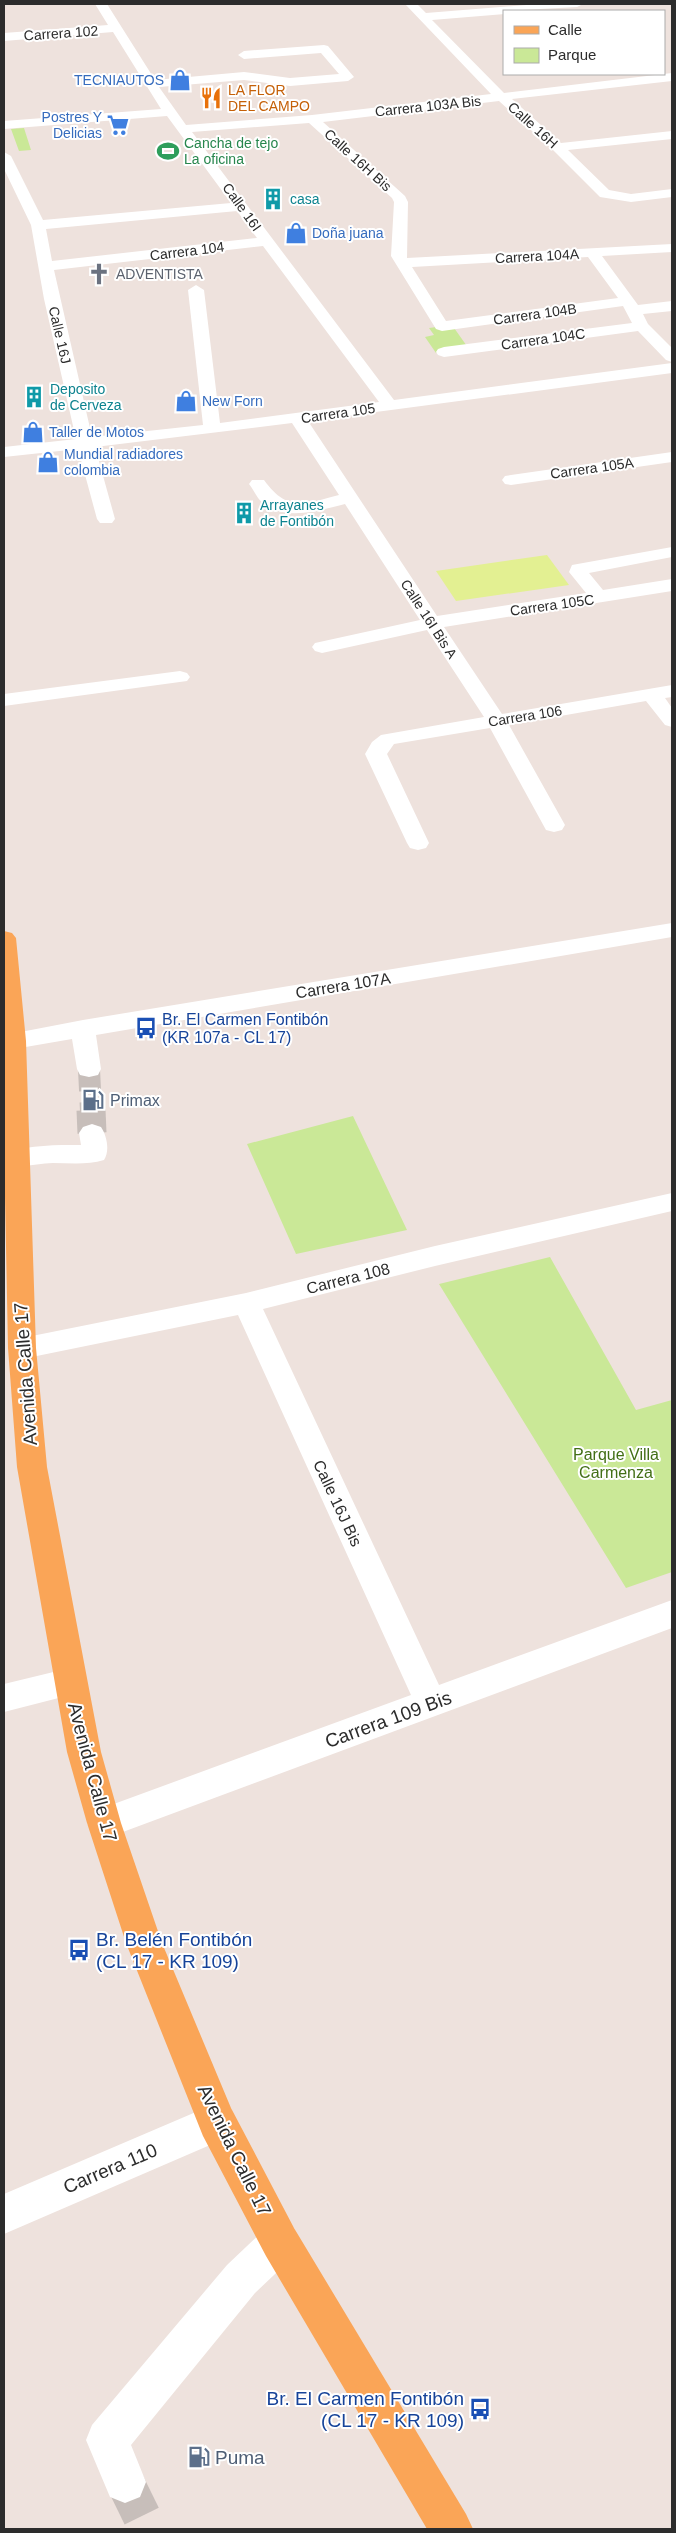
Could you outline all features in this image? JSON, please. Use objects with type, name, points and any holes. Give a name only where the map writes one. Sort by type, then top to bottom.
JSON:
[{"type":"main road","name":"Avenida Calle 17","points":[[4,938],[14,1041],[16,1158],[12,1285],[22,1348],[32,1467],[84,1752],[104,1823],[144,1943],[217,2122],[280,2242],[451,2529]]},
{"type":"street","name":"Calle 16I","points":[[101,4],[170,112],[390,406]]},
{"type":"street","name":"Calle 16H","points":[[411,4],[503,98],[558,147],[605,194],[631,198],[672,194]]},
{"type":"street","points":[[506,10],[577,4]]},
{"type":"street","points":[[423,17],[503,10]]},
{"type":"street","name":"Carrera 102","points":[[4,37],[118,28]]},
{"type":"street","points":[[151,84],[244,76],[290,82],[348,77],[324,49],[244,55]]},
{"type":"street","name":"Carrera 103A Bis","points":[[183,129],[312,119],[672,77]]},
{"type":"street","points":[[4,125],[170,112]]},
{"type":"street","name":"Calle 16H Bis","points":[[312,119],[398,196],[401,202],[398,256],[402,263]]},
{"type":"street","points":[[558,147],[672,135]]},
{"type":"street","name":"Calle 16J","points":[[4,156],[38,224],[52,299],[85,443],[106,520]]},
{"type":"street","points":[[38,224],[241,206]]},
{"type":"street","name":"Carrera 104","points":[[47,266],[267,241]]},
{"type":"street","name":"Carrera 104A","points":[[402,263],[672,248]]},
{"type":"street","points":[[592,252],[631,306],[642,326],[672,357]]},
{"type":"street","name":"Carrera 104B","points":[[402,263],[442,326],[631,306],[672,306]]},
{"type":"street","points":[[196,290],[212,430]]},
{"type":"street","name":"Carrera 104C","points":[[444,352],[642,326]]},
{"type":"street","name":"Carrera 105","points":[[4,452],[212,430],[672,368]]},
{"type":"street","name":"Calle 16I Bis A","points":[[297,418],[496,720],[554,825]]},
{"type":"street","name":"Carrera 105A","points":[[511,480],[672,457]]},
{"type":"street","points":[[258,484],[270,500],[280,505],[299,507],[349,498]]},
{"type":"street","name":"Carrera 105C","points":[[600,598],[578,572],[579,569],[672,552]]},
{"type":"street","name":"Carrera 105C","points":[[322,647],[432,623],[600,598],[672,585]]},
{"type":"street","points":[[4,700],[180,677]]},
{"type":"street","name":"Carrera 106","points":[[418,843],[376,754],[379,746],[388,739],[672,691]]},
{"type":"street","points":[[652,695],[672,721]]},
{"type":"street","name":"Carrera 107A","points":[[14,1041],[672,930]]},
{"type":"street","points":[[83,1028],[89,1068]]},
{"type":"street","points":[[16,1158],[51,1154],[95,1154],[92,1133]]},
{"type":"street","name":"Carrera 108","points":[[22,1348],[246,1303],[435,1256],[672,1202]]},
{"type":"street","name":"Calle 16J Bis","points":[[246,1303],[431,1703]]},
{"type":"street","name":"Carrera 109 Bis","points":[[104,1823],[672,1614]]},
{"type":"street","points":[[4,1698],[70,1682]]},
{"type":"street","name":"Carrera 110","points":[[4,2214],[217,2122]]},
{"type":"street","points":[[125,2482],[107,2440],[241,2279],[280,2242]]},
{"type":"green space","points":[[24,128],[31,150],[19,151],[11,129]]},
{"type":"green space","points":[[452,325],[469,349],[436,353],[425,337],[434,335],[429,328]]},
{"type":"green space","points":[[547,555],[569,585],[456,601],[436,571]]},
{"type":"green space","points":[[353,1116],[407,1230],[296,1254],[247,1144]]},
{"type":"green space","name":"Parque Villa Carmenza","points":[[550,1257],[636,1410],[672,1400],[672,1572],[626,1588],[439,1284]]},
{"type":"tunnel","points":[[89,1069],[91,1111]]},
{"type":"tunnel","points":[[91,1110],[92,1133]]},
{"type":"tunnel","points":[[125,2482],[148,2529]]},
{"type":"place","name":"TECNIAUTOS","points":[[180,80]]},
{"type":"place","name":"LA FLOR DEL CAMPO","points":[[211,98]]},
{"type":"place","name":"Postres Y Delicias","points":[[118,125]]},
{"type":"place","name":"Cancha de tejo La oficina","points":[[168,151]]},
{"type":"place","name":"casa","points":[[273,199]]},
{"type":"place","name":"Doña juana","points":[[296,233]]},
{"type":"place","name":"ADVENTISTA","points":[[99,274]]},
{"type":"place","name":"Deposito de Cerveza","points":[[34,397]]},
{"type":"place","name":"New Forn","points":[[186,401]]},
{"type":"place","name":"Taller de Motos","points":[[33,432]]},
{"type":"place","name":"Mundial radiadores colombia","points":[[48,462]]},
{"type":"place","name":"Arrayanes de Fontibón","points":[[244,513]]},
{"type":"place","name":"Br. El Carmen Fontibón (KR 107a - CL 17)","points":[[146,1028]]},
{"type":"place","name":"Primax","points":[[93,1100]]},
{"type":"place","name":"Br. Belén Fontibón (CL 17 - KR 109)","points":[[79,1950]]},
{"type":"place","name":"Br. El Carmen Fontibón (CL 17 - KR 109)","points":[[480,2409]]},
{"type":"place","name":"Puma","points":[[199,2457]]}]
